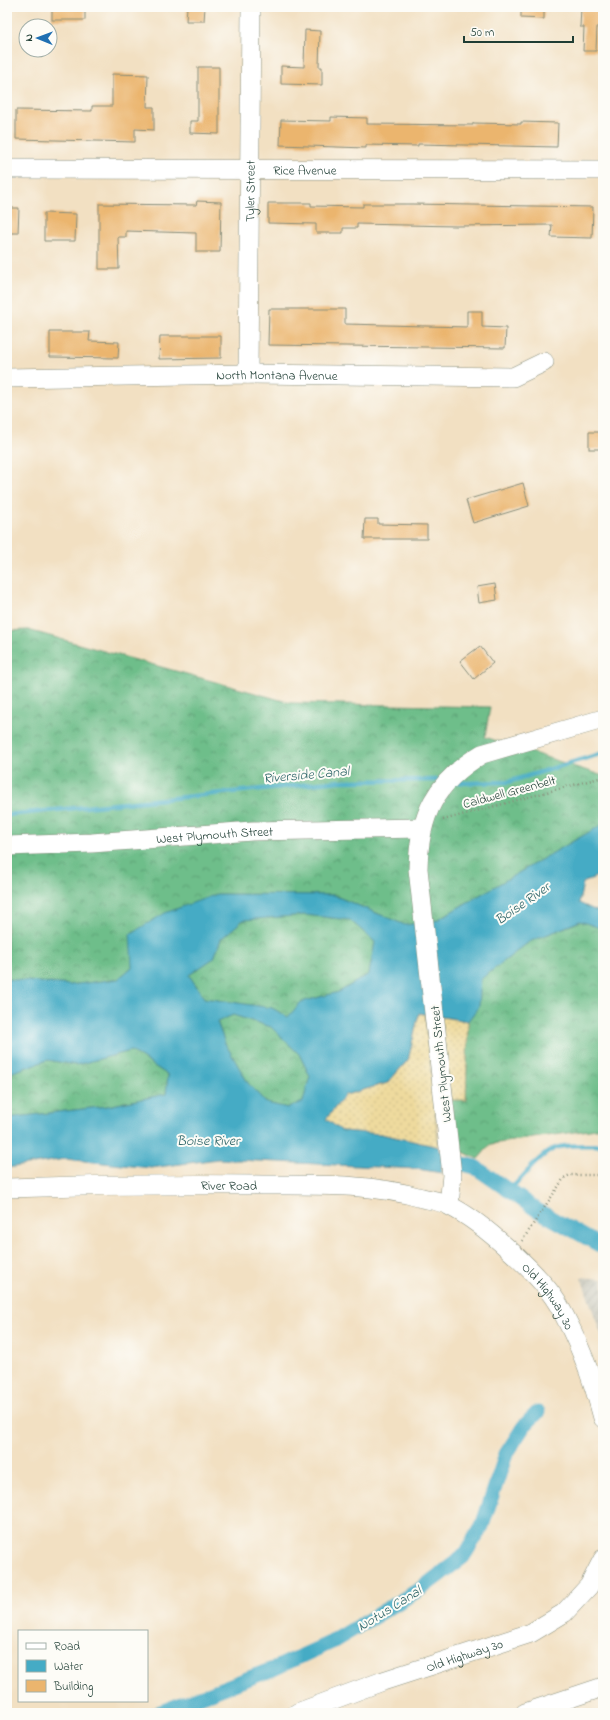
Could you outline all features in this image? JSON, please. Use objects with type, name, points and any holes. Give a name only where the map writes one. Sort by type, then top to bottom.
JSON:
[{"type":"street","name":"Tyler Street","points":[[248,374],[251,7]]},
{"type":"street","name":"Rice Avenue","points":[[7,169],[603,170]]},
{"type":"street","name":"North Montana Avenue","points":[[7,378],[248,374],[513,377],[544,362]]},
{"type":"street","name":"West Plymouth Street","points":[[449,1205],[452,1174],[418,868],[418,847],[422,828],[430,805],[443,787],[467,763],[482,754],[603,719]]},
{"type":"street","name":"West Plymouth Street","points":[[7,846],[92,843],[252,830],[422,828]]},
{"type":"street","name":"River Road","points":[[7,1188],[188,1184],[350,1185],[378,1188],[449,1205]]},
{"type":"street","name":"Old Highway 30","points":[[449,1205],[502,1243],[537,1277],[558,1303],[579,1348],[598,1396],[603,1418]]},
{"type":"street","name":"Old Highway 30","points":[[297,1713],[383,1681],[531,1633],[564,1613],[589,1586],[603,1559]]},
{"type":"street","points":[[525,1713],[603,1687]]},
{"type":"path","name":"Caldwell Greenbelt","points":[[422,828],[450,817],[603,777]]},
{"type":"path","points":[[531,1228],[564,1178],[570,1175],[603,1175]]},
{"type":"shaded area","points":[[581,1277],[603,1279],[603,1340]]},
{"type":"green space","points":[[28,630],[291,703],[490,707],[485,737],[603,776],[603,824],[435,921],[405,925],[333,895],[217,894],[118,979],[70,985],[7,979],[7,631]]},
{"type":"green space","points":[[305,915],[350,920],[375,942],[369,974],[339,992],[301,1002],[288,1017],[272,1008],[204,998],[189,975],[214,958],[221,939],[243,920]]},
{"type":"green space","points":[[581,921],[603,929],[603,1128],[491,1144],[478,1159],[455,1148],[450,1100],[466,1100],[468,1021],[479,1006],[481,979],[529,942]]},
{"type":"green space","points":[[233,1015],[271,1027],[299,1054],[310,1076],[303,1102],[288,1108],[266,1103],[248,1083],[225,1043],[217,1021]]},
{"type":"green space","points":[[131,1051],[168,1075],[166,1094],[108,1106],[7,1118],[7,1074],[48,1060],[76,1065]]},
{"type":"sand","points":[[419,1013],[425,1014],[439,1147],[381,1134],[342,1131],[326,1119],[345,1095],[388,1083],[408,1060]]},
{"type":"sand","points":[[441,1017],[468,1021],[466,1100],[450,1100]]},
{"type":"water","name":"Boise River","points":[[603,824],[603,873],[583,883],[579,903],[601,913],[603,912],[603,929],[580,921],[529,942],[481,979],[479,1006],[468,1021],[419,1013],[408,1060],[387,1083],[345,1095],[326,1119],[342,1131],[381,1134],[439,1147],[442,1173],[417,1169],[218,1159],[151,1168],[65,1159],[7,1168],[7,1118],[108,1106],[166,1094],[168,1075],[131,1051],[76,1065],[48,1060],[7,1074],[7,979],[70,985],[118,979],[132,967],[130,934],[165,913],[217,894],[333,895],[405,925],[435,921]],"holes":[[[305,915],[350,920],[375,942],[369,974],[339,992],[301,1002],[288,1017],[272,1008],[204,998],[189,975],[214,958],[221,939],[243,920]],[[233,1015],[271,1027],[299,1054],[310,1076],[303,1102],[288,1108],[266,1103],[248,1083],[225,1043],[217,1022]]]},
{"type":"building","points":[[52,7],[85,7],[85,20],[58,20],[58,18],[52,18]]},
{"type":"building","points":[[187,7],[205,7],[204,21],[186,21]]},
{"type":"building","points":[[521,7],[544,7],[544,19],[521,18]]},
{"type":"building","points":[[581,7],[603,7],[603,27],[597,27],[596,51],[583,51],[584,27],[580,27]]},
{"type":"building","points":[[305,30],[320,31],[319,67],[322,67],[322,85],[281,84],[281,66],[304,67]]},
{"type":"building","points":[[198,67],[219,67],[219,134],[190,133],[190,121],[198,121]]},
{"type":"building","points":[[112,74],[148,75],[147,107],[154,107],[154,130],[135,129],[135,142],[16,139],[16,110],[92,111],[92,106],[112,106]]},
{"type":"building","points":[[331,117],[367,118],[367,124],[473,125],[473,123],[558,123],[557,147],[418,144],[418,146],[366,145],[366,148],[280,145],[281,120],[331,121]]},
{"type":"building","points":[[197,201],[221,202],[220,252],[196,252],[196,233],[126,231],[126,237],[118,237],[119,269],[99,269],[99,204],[196,205]]},
{"type":"building","points":[[268,203],[311,203],[311,206],[363,207],[363,204],[412,204],[593,207],[592,238],[551,237],[552,225],[456,226],[357,224],[357,228],[343,228],[343,233],[316,233],[316,224],[268,223]]},
{"type":"building","points":[[7,208],[19,208],[18,233],[7,233]]},
{"type":"building","points":[[44,213],[76,214],[75,241],[44,241]]},
{"type":"building","points":[[269,309],[345,309],[345,324],[467,327],[467,311],[482,311],[482,327],[506,328],[505,348],[268,345]]},
{"type":"building","points":[[50,332],[90,332],[89,341],[119,342],[118,358],[50,357]]},
{"type":"building","points":[[160,336],[221,336],[221,358],[159,359]]},
{"type":"building","points":[[589,432],[603,432],[603,449],[589,449]]},
{"type":"building","points":[[523,483],[529,506],[473,523],[466,500]]},
{"type":"building","points":[[365,519],[378,519],[378,524],[427,525],[427,539],[364,539]]},
{"type":"building","points":[[495,584],[497,600],[479,603],[477,587]]},
{"type":"building","points":[[480,646],[493,663],[474,679],[460,661]]},
{"type":"waterway","name":"Riverside Canal","points":[[455,781],[465,783],[508,782],[603,753]]},
{"type":"waterway","name":"Riverside Canal","points":[[7,815],[340,781],[441,780]]},
{"type":"waterway","points":[[509,1190],[539,1159],[552,1150],[559,1147],[569,1146],[603,1145]]},
{"type":"waterway","points":[[440,1158],[475,1167],[537,1210],[603,1247]]},
{"type":"waterway","name":"Notus Canal","points":[[158,1713],[273,1669],[332,1642],[422,1588],[463,1557],[482,1526],[506,1454],[524,1426],[538,1412]]}]
